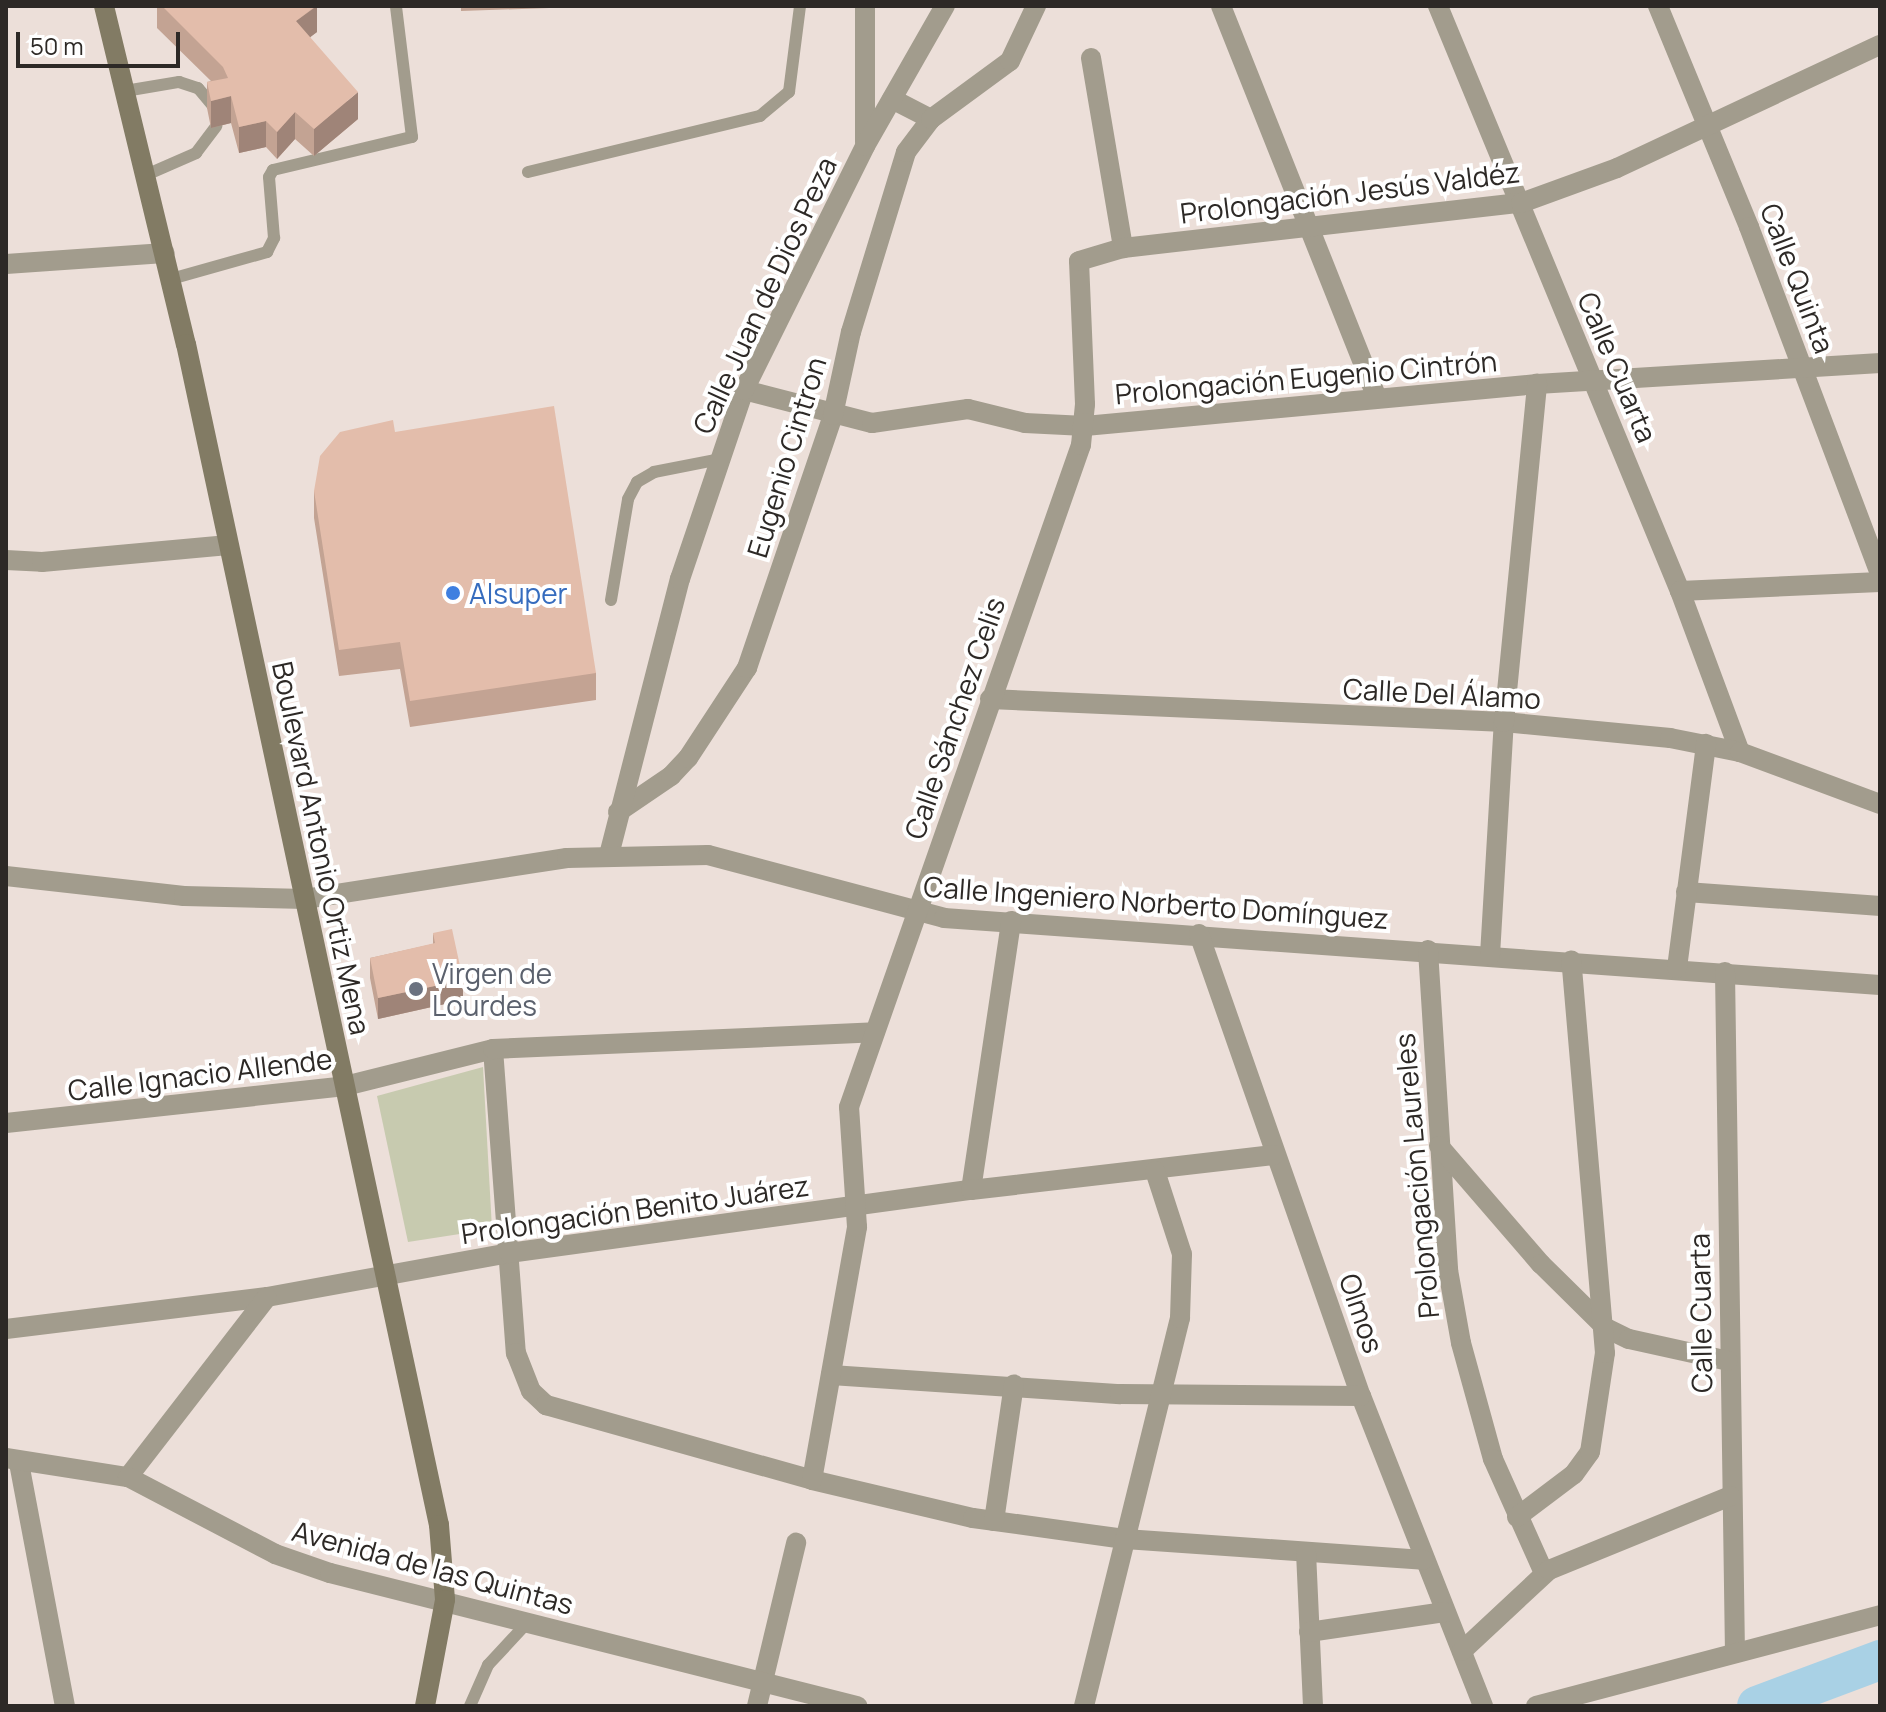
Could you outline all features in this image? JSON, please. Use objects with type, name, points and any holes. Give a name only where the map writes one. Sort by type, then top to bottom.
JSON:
[{"type":"main road","name":"Boulevard Antonio Ortiz Mena","points":[[104,6],[171,279],[388,1274],[439,1525],[445,1600],[425,1706]]},
{"type":"street","points":[[865,6],[865,146]]},
{"type":"street","name":"Calle Juan de Dios Peza","points":[[609,855],[618,812],[716,460],[744,390],[865,146],[945,6]]},
{"type":"street","name":"Eugenio Cintron","points":[[618,812],[671,776],[688,758],[747,668],[833,415],[851,332],[906,152],[931,119],[1010,61],[1036,6]]},
{"type":"street","points":[[1221,6],[1377,398]]},
{"type":"street","name":"Calle Cuarta","points":[[1438,6],[1680,591],[1740,752]]},
{"type":"street","name":"Calle Quinta","points":[[1658,6],[1709,127],[1880,573]]},
{"type":"street","name":"Prolongación Jesús Valdéz","points":[[1083,256],[1310,224],[1521,203],[1709,127],[1880,45]]},
{"type":"street","points":[[1091,58],[1123,248]]},
{"type":"street","points":[[892,99],[931,119]]},
{"type":"street","points":[[6,264],[165,253]]},
{"type":"street","name":"Calle Sánchez Celis","points":[[812,1480],[854,1253],[856,1206],[849,1107],[1085,426],[1078,266],[1083,256]]},
{"type":"street","name":"Prolongación Eugenio Cintrón","points":[[744,390],[833,415],[887,424],[968,409],[1025,423],[1085,426],[1537,384],[1880,363]]},
{"type":"street","points":[[1490,955],[1504,722],[1537,384]]},
{"type":"street","points":[[6,560],[42,562],[228,545]]},
{"type":"street","points":[[1680,591],[1880,582]]},
{"type":"street","name":"Calle Del Álamo","points":[[990,699],[1504,722],[1706,744],[1740,752],[1880,804]]},
{"type":"street","points":[[1677,968],[1706,744]]},
{"type":"street","name":"Calle Ingeniero Norberto Domínguez","points":[[6,876],[184,896],[305,899],[609,855],[732,859],[915,914],[1880,985]]},
{"type":"street","points":[[1686,892],[1880,906]]},
{"type":"street","points":[[971,1190],[1011,921]]},
{"type":"street","name":"Olmos","points":[[1199,934],[1361,1396],[1483,1706]]},
{"type":"street","name":"Prolongación Laureles","points":[[1428,950],[1448,1270],[1461,1343],[1480,1417],[1517,1517],[1544,1573]]},
{"type":"street","points":[[1517,1517],[1574,1474],[1590,1452],[1605,1353],[1571,960]]},
{"type":"street","name":"Calle Cuarta","points":[[1725,972],[1728,1361],[1735,1653]]},
{"type":"street","name":"Calle Ignacio Allende","points":[[6,1123],[345,1086],[493,1049],[875,1032]]},
{"type":"street","points":[[493,1049],[509,1253],[523,1377],[546,1405],[812,1480],[994,1521],[1125,1539],[1423,1560]]},
{"type":"street","points":[[1439,1146],[1602,1325],[1629,1339],[1728,1361]]},
{"type":"street","name":"Prolongación Benito Juárez","points":[[6,1329],[267,1297],[509,1253],[971,1190],[1274,1155]]},
{"type":"street","points":[[1084,1706],[1165,1394],[1183,1284],[1175,1226],[1155,1171]]},
{"type":"street","points":[[128,1477],[267,1297]]},
{"type":"street","points":[[831,1375],[1165,1394],[1361,1396]]},
{"type":"street","points":[[994,1521],[1014,1384]]},
{"type":"street","points":[[13,1460],[15,1494],[65,1706]]},
{"type":"street","name":"Avenida de las Quintas","points":[[13,1460],[128,1477],[275,1554],[857,1706]]},
{"type":"street","points":[[1462,1651],[1544,1573],[1730,1496]]},
{"type":"street","points":[[757,1706],[796,1543]]},
{"type":"street","points":[[1306,1552],[1313,1706]]},
{"type":"street","points":[[1309,1632],[1445,1612]]},
{"type":"street","points":[[1544,1705],[1880,1615]]},
{"type":"lane","points":[[171,279],[267,252],[274,238],[269,177],[273,170],[412,137],[396,6]]},
{"type":"lane","points":[[528,172],[760,116],[789,92],[800,6]]},
{"type":"lane","points":[[125,91],[179,82],[198,88],[214,107]]},
{"type":"lane","points":[[146,175],[196,153],[216,126]]},
{"type":"lane","points":[[611,600],[628,499],[637,482],[654,472],[716,460]]},
{"type":"lane","points":[[470,1706],[488,1665],[528,1622]]},
{"type":"green space","points":[[483,1067],[492,1229],[408,1242],[377,1096]]},
{"type":"building","points":[[162,6],[316,6],[296,21],[358,92],[314,129],[295,112],[277,132],[266,121],[239,127],[231,96],[211,101],[207,82],[228,78],[223,67]]},
{"type":"building","name":"Alsuper","points":[[554,406],[596,673],[410,701],[400,642],[339,650],[314,491],[320,456],[340,432],[393,420],[395,432]]},
{"type":"building","points":[[452,929],[463,980],[378,998],[370,958],[435,943],[433,933]]},
{"type":"waterway","points":[[1757,1706],[1880,1660]]},
{"type":"place","name":"Alsuper","points":[[453,593]]},
{"type":"place","name":"Virgen de Lourdes","points":[[416,989]]}]
